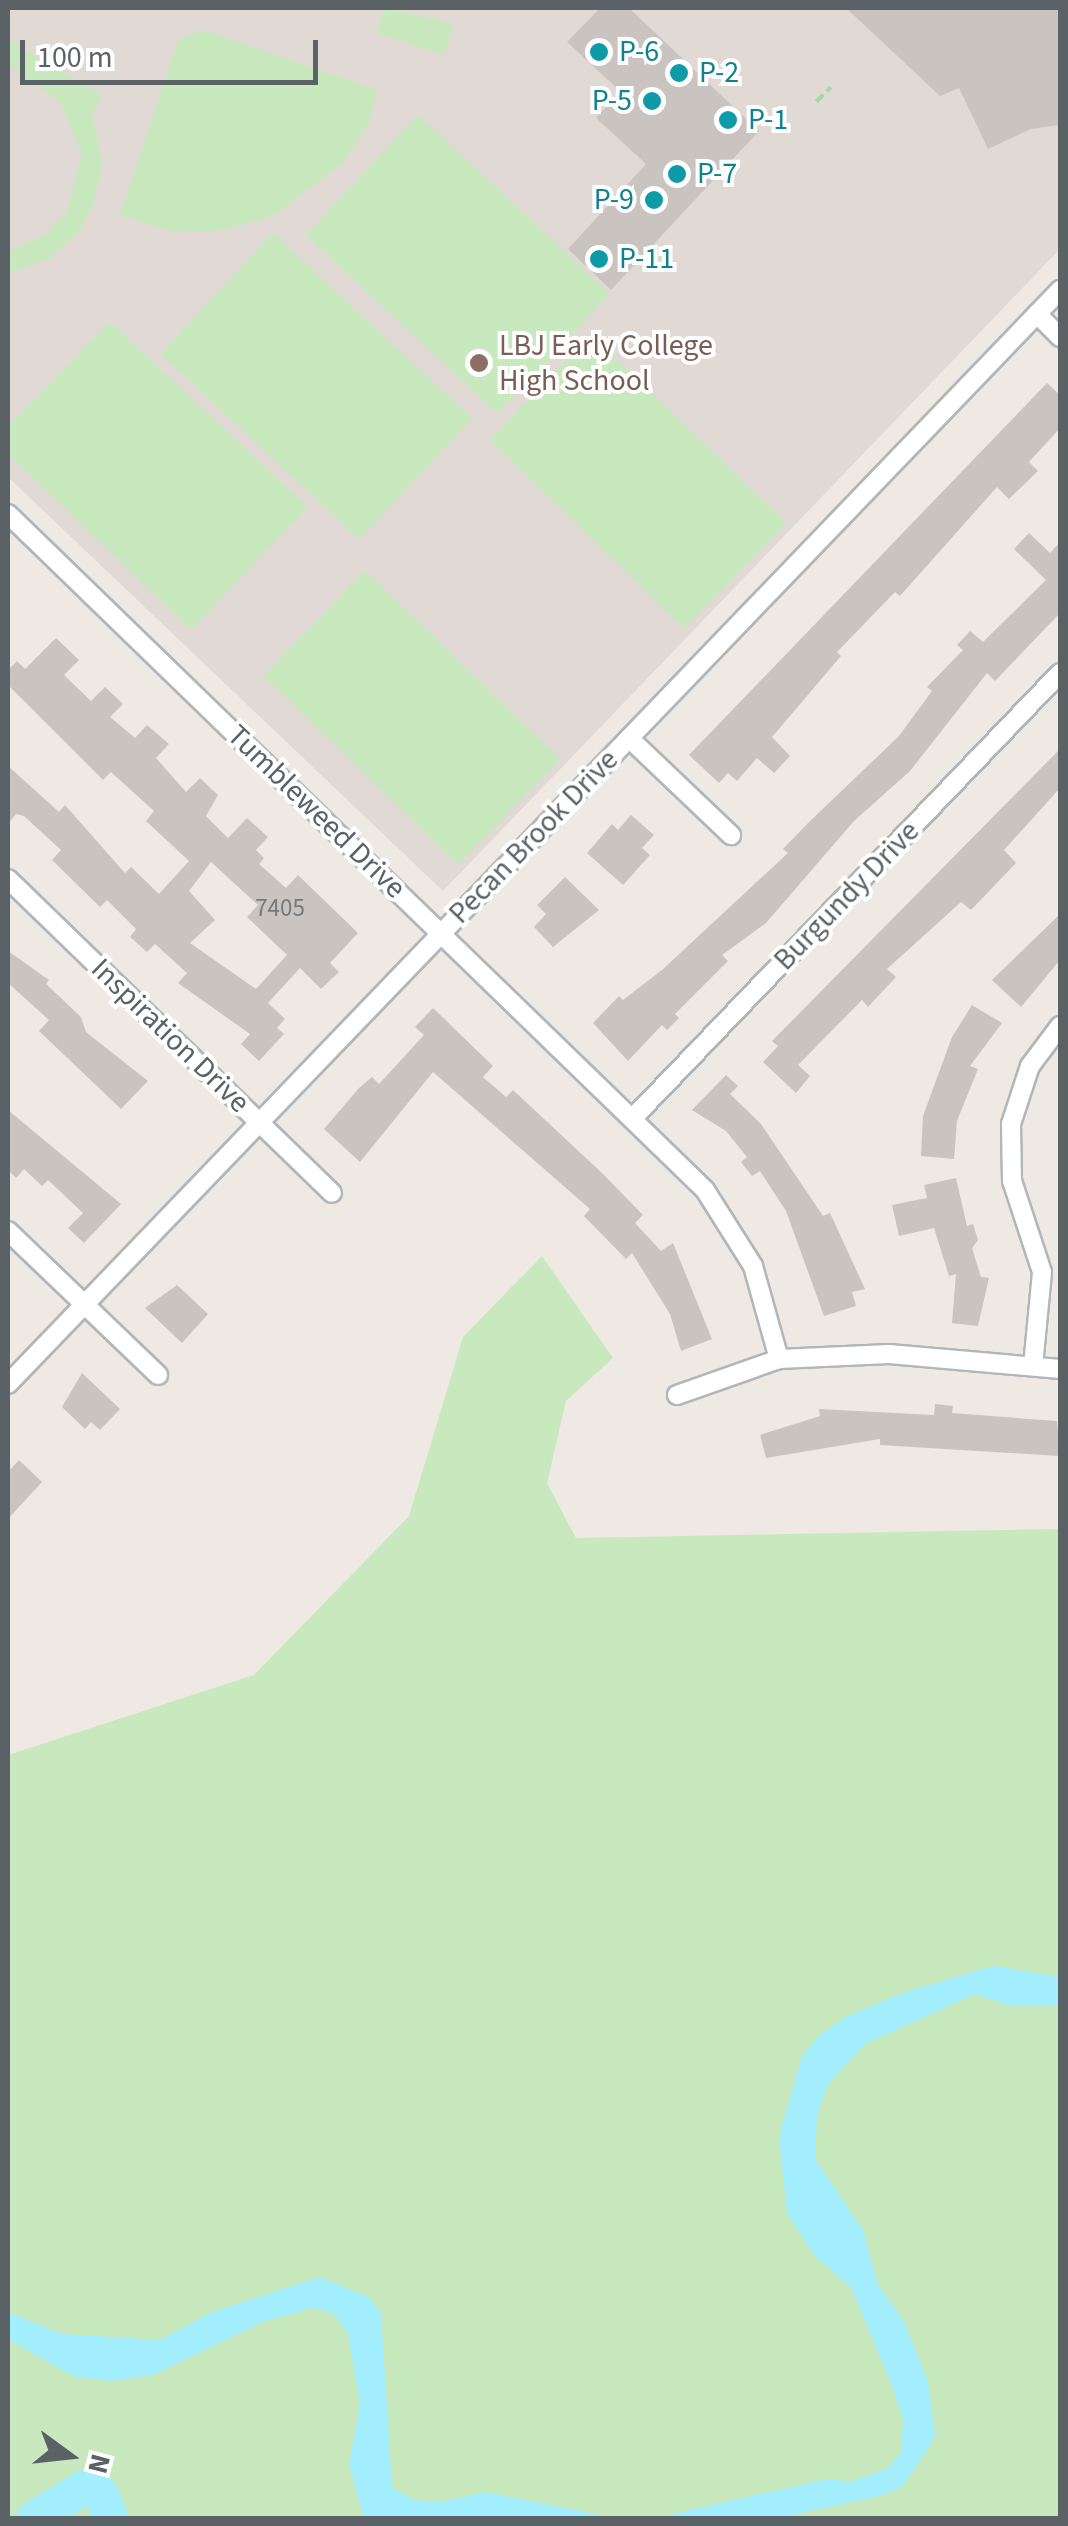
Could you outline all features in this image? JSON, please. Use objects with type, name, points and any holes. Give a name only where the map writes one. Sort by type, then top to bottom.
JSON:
[{"type":"street","name":"Pecan Brook Drive","points":[[8,1384],[1060,290]]},
{"type":"street","points":[[1037,314],[1060,337]]},
{"type":"street","name":"Tumbleweed Drive","points":[[8,514],[706,1190],[739,1240],[778,1358]]},
{"type":"street","name":"Burgundy Drive","points":[[633,1118],[1060,673]]},
{"type":"street","points":[[628,738],[730,835]]},
{"type":"street","name":"Inspiration Drive","points":[[8,879],[332,1194]]},
{"type":"street","points":[[1033,1366],[1042,1272],[1012,1180],[1011,1124],[1030,1066],[1060,1026]]},
{"type":"street","points":[[8,1231],[158,1375]]},
{"type":"street","points":[[676,1395],[778,1358],[889,1354],[1060,1369]]},
{"type":"path","points":[[816,102],[831,86]]},
{"type":"shaded area","name":"LBJ Early College High School","points":[[8,8],[1060,8],[1060,249],[443,891],[8,477]]},
{"type":"green space","points":[[385,8],[454,24],[444,55],[377,33]]},
{"type":"green space","points":[[203,30],[377,90],[369,122],[343,163],[271,217],[213,232],[171,231],[120,215],[178,40]]},
{"type":"green space","points":[[8,39],[102,96],[92,113],[102,165],[93,206],[79,231],[50,258],[8,274],[8,252],[44,236],[67,212],[82,155],[60,102],[8,64]]},
{"type":"green space","points":[[418,115],[610,294],[498,414],[306,235]]},
{"type":"green space","points":[[273,233],[472,419],[359,539],[160,354]]},
{"type":"green space","points":[[110,322],[308,507],[191,629],[8,454],[8,426]]},
{"type":"green space","points":[[591,335],[786,523],[685,628],[490,440]]},
{"type":"green space","points":[[365,571],[560,759],[459,864],[264,676]]},
{"type":"green space","points":[[542,1256],[613,1358],[566,1401],[547,1483],[576,1538],[1060,1529],[1060,2518],[8,2518],[8,1755],[254,1675],[409,1516],[463,1337]]},
{"type":"water","points":[[993,1966],[1060,1977],[1060,2006],[1011,2006],[975,1994],[865,2044],[828,2084],[817,2114],[815,2159],[863,2230],[878,2285],[904,2321],[928,2382],[935,2436],[928,2449],[902,2487],[879,2496],[779,2518],[656,2518],[827,2479],[852,2482],[888,2468],[901,2453],[903,2421],[852,2289],[813,2254],[787,2213],[779,2137],[802,2056],[818,2037],[845,2017],[902,1993]]},
{"type":"water","points":[[320,2277],[368,2297],[381,2313],[392,2487],[413,2500],[441,2502],[485,2492],[615,2518],[364,2518],[349,2465],[360,2404],[348,2334],[333,2313],[313,2308],[265,2321],[153,2375],[111,2381],[75,2377],[8,2339],[8,2312],[62,2334],[160,2340],[212,2312]]},
{"type":"building","points":[[600,8],[629,8],[759,131],[611,290],[568,249],[646,164],[596,118],[620,91],[567,42]]},
{"type":"building","points":[[846,8],[1060,8],[1060,125],[1031,129],[988,149],[959,88],[940,96]]},
{"type":"building","points":[[1047,383],[1060,395],[1060,428],[1029,462],[1038,471],[1009,499],[997,487],[900,596],[895,592],[837,652],[841,656],[772,737],[790,756],[774,773],[757,758],[737,781],[728,773],[719,783],[689,755]]},
{"type":"building","points":[[1029,533],[1050,553],[1060,542],[1060,613],[995,681],[987,673],[910,771],[854,821],[766,923],[722,955],[728,961],[675,1014],[679,1018],[667,1030],[662,1025],[628,1061],[593,1023],[619,996],[623,1000],[662,970],[788,853],[783,849],[899,736],[932,691],[927,687],[963,650],[957,645],[970,631],[983,642],[1046,580],[1014,549]]},
{"type":"building","points":[[56,638],[79,660],[64,675],[91,701],[105,687],[123,704],[110,717],[135,738],[147,725],[169,744],[156,758],[186,792],[200,778],[218,795],[206,816],[228,838],[247,818],[268,837],[256,850],[264,858],[259,864],[286,888],[298,875],[358,933],[330,963],[339,972],[321,989],[300,968],[268,1003],[285,1019],[277,1028],[284,1034],[259,1061],[241,1044],[250,1034],[178,983],[187,973],[155,944],[147,952],[130,937],[136,929],[107,900],[100,907],[52,860],[61,850],[24,816],[16,814],[8,824],[8,766],[59,812],[65,805],[125,873],[131,867],[159,894],[189,861],[146,821],[154,811],[111,772],[103,780],[8,685],[8,670],[17,661],[25,669]],"holes":[[[211,862],[258,905],[247,917],[287,955],[256,989],[190,943],[215,920],[189,891]]]},
{"type":"building","points":[[1060,749],[1060,788],[1004,850],[1016,863],[971,910],[961,902],[887,969],[896,977],[868,1007],[862,1000],[798,1065],[810,1076],[796,1093],[763,1062],[778,1046],[772,1041]]},
{"type":"building","points":[[631,815],[654,835],[642,848],[650,855],[623,885],[587,853],[612,824],[618,830]]},
{"type":"building","points":[[565,877],[599,910],[553,947],[534,927],[546,914],[537,905]]},
{"type":"building","points":[[1060,914],[1060,960],[1021,1007],[992,980]]},
{"type":"building","points":[[8,951],[49,980],[46,984],[81,1017],[86,1032],[148,1081],[121,1109],[39,1031],[49,1020],[8,983]]},
{"type":"building","points":[[972,1005],[1002,1023],[970,1066],[978,1069],[957,1121],[954,1159],[921,1156],[923,1116],[952,1037]]},
{"type":"building","points":[[433,1008],[493,1066],[483,1077],[506,1097],[513,1090],[602,1173],[643,1215],[635,1223],[661,1251],[673,1243],[712,1339],[681,1351],[670,1314],[632,1253],[626,1259],[584,1216],[590,1209],[433,1072],[360,1162],[324,1129],[359,1088],[372,1077],[379,1084],[424,1035],[415,1027]]},
{"type":"building","points":[[726,1075],[738,1086],[730,1094],[761,1124],[823,1216],[830,1213],[865,1289],[852,1292],[856,1306],[824,1316],[786,1211],[760,1171],[752,1176],[741,1162],[747,1157],[726,1131],[692,1110]]},
{"type":"building","points":[[8,1110],[121,1204],[84,1243],[68,1228],[83,1213],[48,1180],[42,1186],[24,1169],[16,1178],[8,1170]]},
{"type":"building","points":[[956,1178],[967,1226],[973,1224],[978,1240],[972,1248],[981,1277],[989,1278],[978,1326],[952,1323],[956,1274],[949,1276],[934,1228],[899,1236],[892,1205],[927,1198],[924,1185]]},
{"type":"building","points":[[177,1285],[208,1314],[182,1343],[145,1308]]},
{"type":"building","points":[[82,1373],[120,1409],[100,1430],[91,1422],[85,1429],[62,1407]]},
{"type":"building","points":[[935,1404],[953,1406],[952,1413],[1057,1421],[1060,1456],[880,1445],[880,1439],[766,1458],[760,1435],[820,1416],[819,1409],[934,1415]]},
{"type":"building","points":[[19,1460],[42,1482],[8,1519],[8,1472]]},
{"type":"waterway","points":[[33,2518],[85,2486],[101,2494],[110,2518]]},
{"type":"place","name":"P-6","points":[[599,52]]},
{"type":"place","name":"P-2","points":[[679,73]]},
{"type":"place","name":"P-5","points":[[652,101]]},
{"type":"place","name":"P-1","points":[[728,120]]},
{"type":"place","name":"P-7","points":[[677,174]]},
{"type":"place","name":"P-9","points":[[654,200]]},
{"type":"place","name":"P-11","points":[[599,259]]},
{"type":"place","name":"LBJ Early College High School","points":[[479,363]]}]
